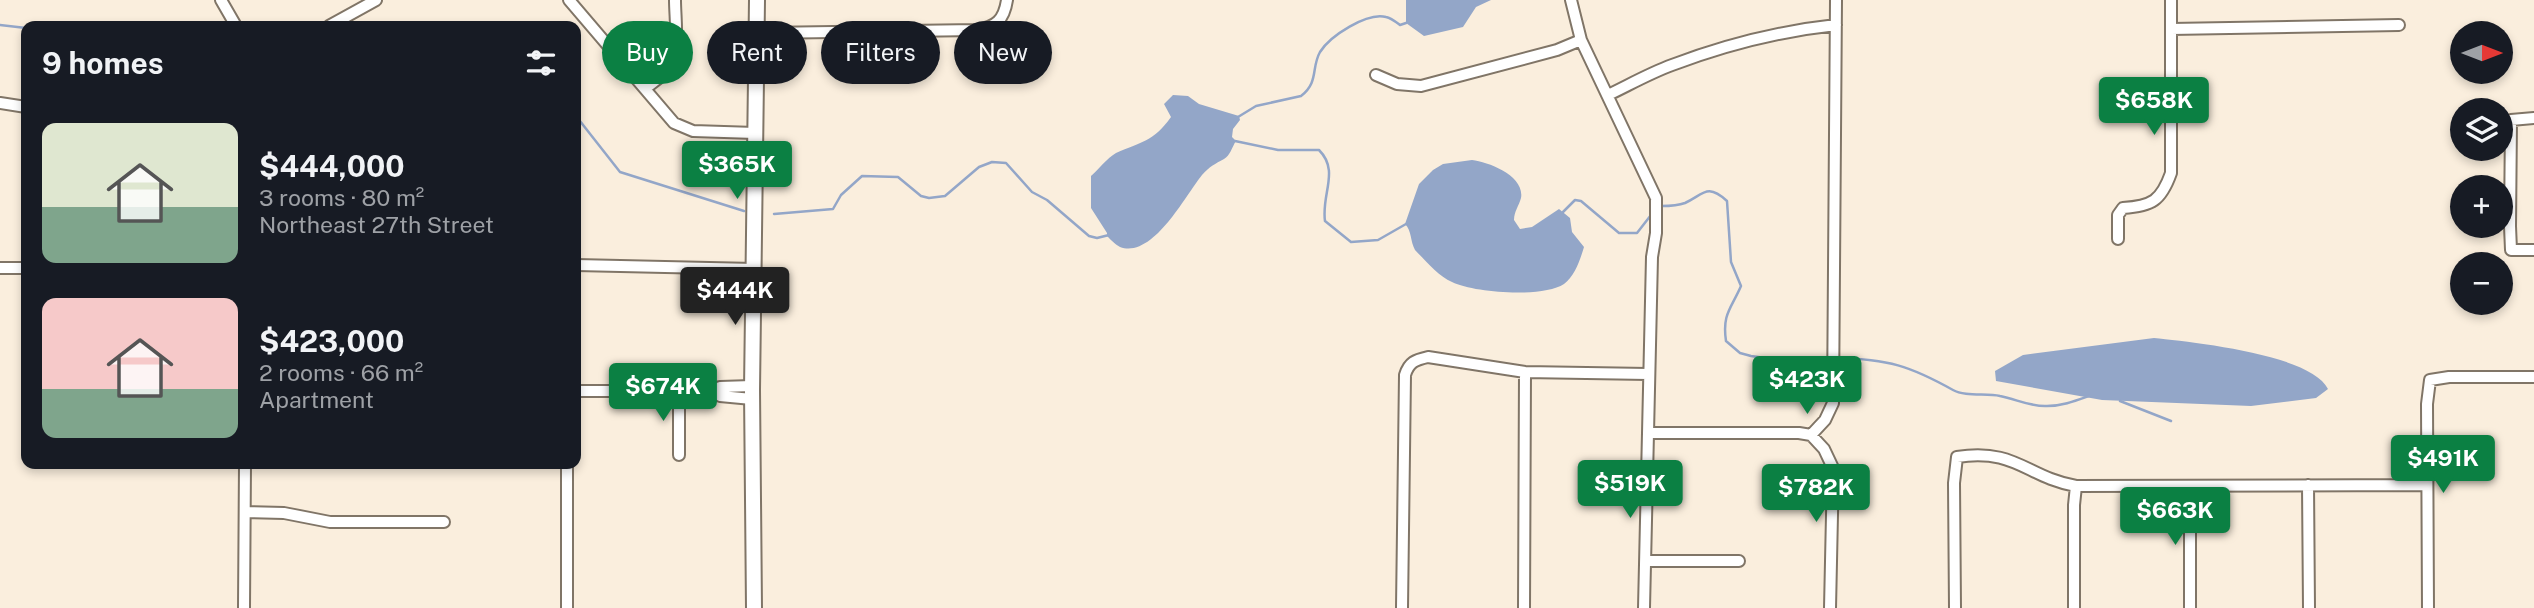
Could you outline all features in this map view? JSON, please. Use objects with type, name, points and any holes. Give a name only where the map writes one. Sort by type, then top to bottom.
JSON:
[{"type":"street","points":[[221,0],[233,21]]},
{"type":"street","points":[[338,21],[376,0]]},
{"type":"street","points":[[569,0],[674,123],[684,129],[755,133]]},
{"type":"street","points":[[645,89],[664,73],[672,59],[675,44],[675,0]]},
{"type":"street","points":[[756,21],[757,0]]},
{"type":"street","points":[[807,32],[977,30],[997,24],[1007,0]]},
{"type":"street","points":[[1571,0],[1581,40],[1656,198],[1648,374],[1644,608]]},
{"type":"street","points":[[1811,435],[1825,420],[1833,403],[1836,0]]},
{"type":"street","points":[[2118,239],[2118,215],[2123,208],[2151,204],[2158,199],[2171,173],[2171,0]]},
{"type":"street","points":[[1608,95],[1670,65],[1736,44],[1804,28],[1836,25]]},
{"type":"street","points":[[2171,29],[2399,25]]},
{"type":"street","points":[[1376,75],[1397,84],[1420,86],[1557,50],[1581,40]]},
{"type":"street","points":[[754,608],[752,393],[755,84]]},
{"type":"street","points":[[0,103],[21,106]]},
{"type":"street","points":[[2534,118],[2511,120],[2510,226],[2511,250],[2534,250]]},
{"type":"street","points":[[581,265],[754,269]]},
{"type":"street","points":[[0,268],[21,268]]},
{"type":"street","points":[[1402,608],[1407,366],[1414,360],[1428,356],[1525,372],[1648,374]]},
{"type":"street","points":[[1524,608],[1525,372]]},
{"type":"street","points":[[2428,608],[2427,404],[2430,380],[2449,377],[2534,377]]},
{"type":"street","points":[[581,391],[711,391],[720,387],[752,393]]},
{"type":"street","points":[[679,391],[679,455]]},
{"type":"street","points":[[1648,433],[1811,435],[1824,449],[1833,468],[1829,608]]},
{"type":"street","points":[[1955,608],[1954,483],[1957,457],[1977,454],[2003,457],[2053,480],[2076,486],[2427,485]]},
{"type":"street","points":[[244,608],[245,469]]},
{"type":"street","points":[[567,469],[567,608]]},
{"type":"street","points":[[2308,485],[2309,608]]},
{"type":"street","points":[[2074,608],[2076,486]]},
{"type":"street","points":[[2190,486],[2190,608]]},
{"type":"street","points":[[245,512],[284,513],[330,522],[444,522]]},
{"type":"street","points":[[1645,561],[1739,561]]},
{"type":"water","points":[[1406,0],[1491,0],[1476,7],[1463,27],[1424,36],[1406,23]]},
{"type":"water","points":[[1173,95],[1188,96],[1199,104],[1239,116],[1240,120],[1233,129],[1232,137],[1236,141],[1226,158],[1202,175],[1156,235],[1144,244],[1132,248],[1120,247],[1107,236],[1091,208],[1091,176],[1116,153],[1158,132],[1171,117],[1164,104]]},
{"type":"water","points":[[1472,160],[1496,167],[1517,183],[1521,198],[1514,220],[1520,229],[1532,227],[1559,209],[1570,218],[1572,232],[1584,247],[1568,281],[1540,291],[1476,289],[1447,279],[1415,250],[1405,224],[1419,184],[1443,164]]},
{"type":"water","points":[[2154,338],[2221,347],[2275,359],[2299,367],[2317,377],[2328,389],[2316,398],[2251,406],[2102,400],[1996,381],[1995,371],[2023,355]]},
{"type":"waterway","points":[[1238,117],[1256,106],[1301,96],[1313,80],[1320,52],[1332,39],[1350,27],[1378,16],[1400,25],[1406,23]]},
{"type":"waterway","points":[[0,25],[21,27]]},
{"type":"waterway","points":[[581,122],[620,172],[744,211]]},
{"type":"waterway","points":[[1235,141],[1278,150],[1319,150],[1325,158],[1329,175],[1325,221],[1351,242],[1378,240],[1406,224]]},
{"type":"waterway","points":[[774,214],[833,209],[841,195],[862,176],[898,177],[921,196],[945,196],[979,167],[992,162],[1006,163],[1032,192],[1047,200],[1089,236],[1097,238],[1109,235]]},
{"type":"waterway","points":[[1659,208],[1682,204],[1710,191],[1727,201],[1731,262],[1741,286],[1726,318],[1726,341],[1740,353],[1751,356],[1831,358]]},
{"type":"waterway","points":[[1563,212],[1575,200],[1581,201],[1619,233],[1637,233],[1651,215]]},
{"type":"waterway","points":[[1837,358],[1898,365],[1958,392],[2000,396],[2035,405],[2058,405],[2089,396]]},
{"type":"waterway","points":[[2120,401],[2171,421]]}]
